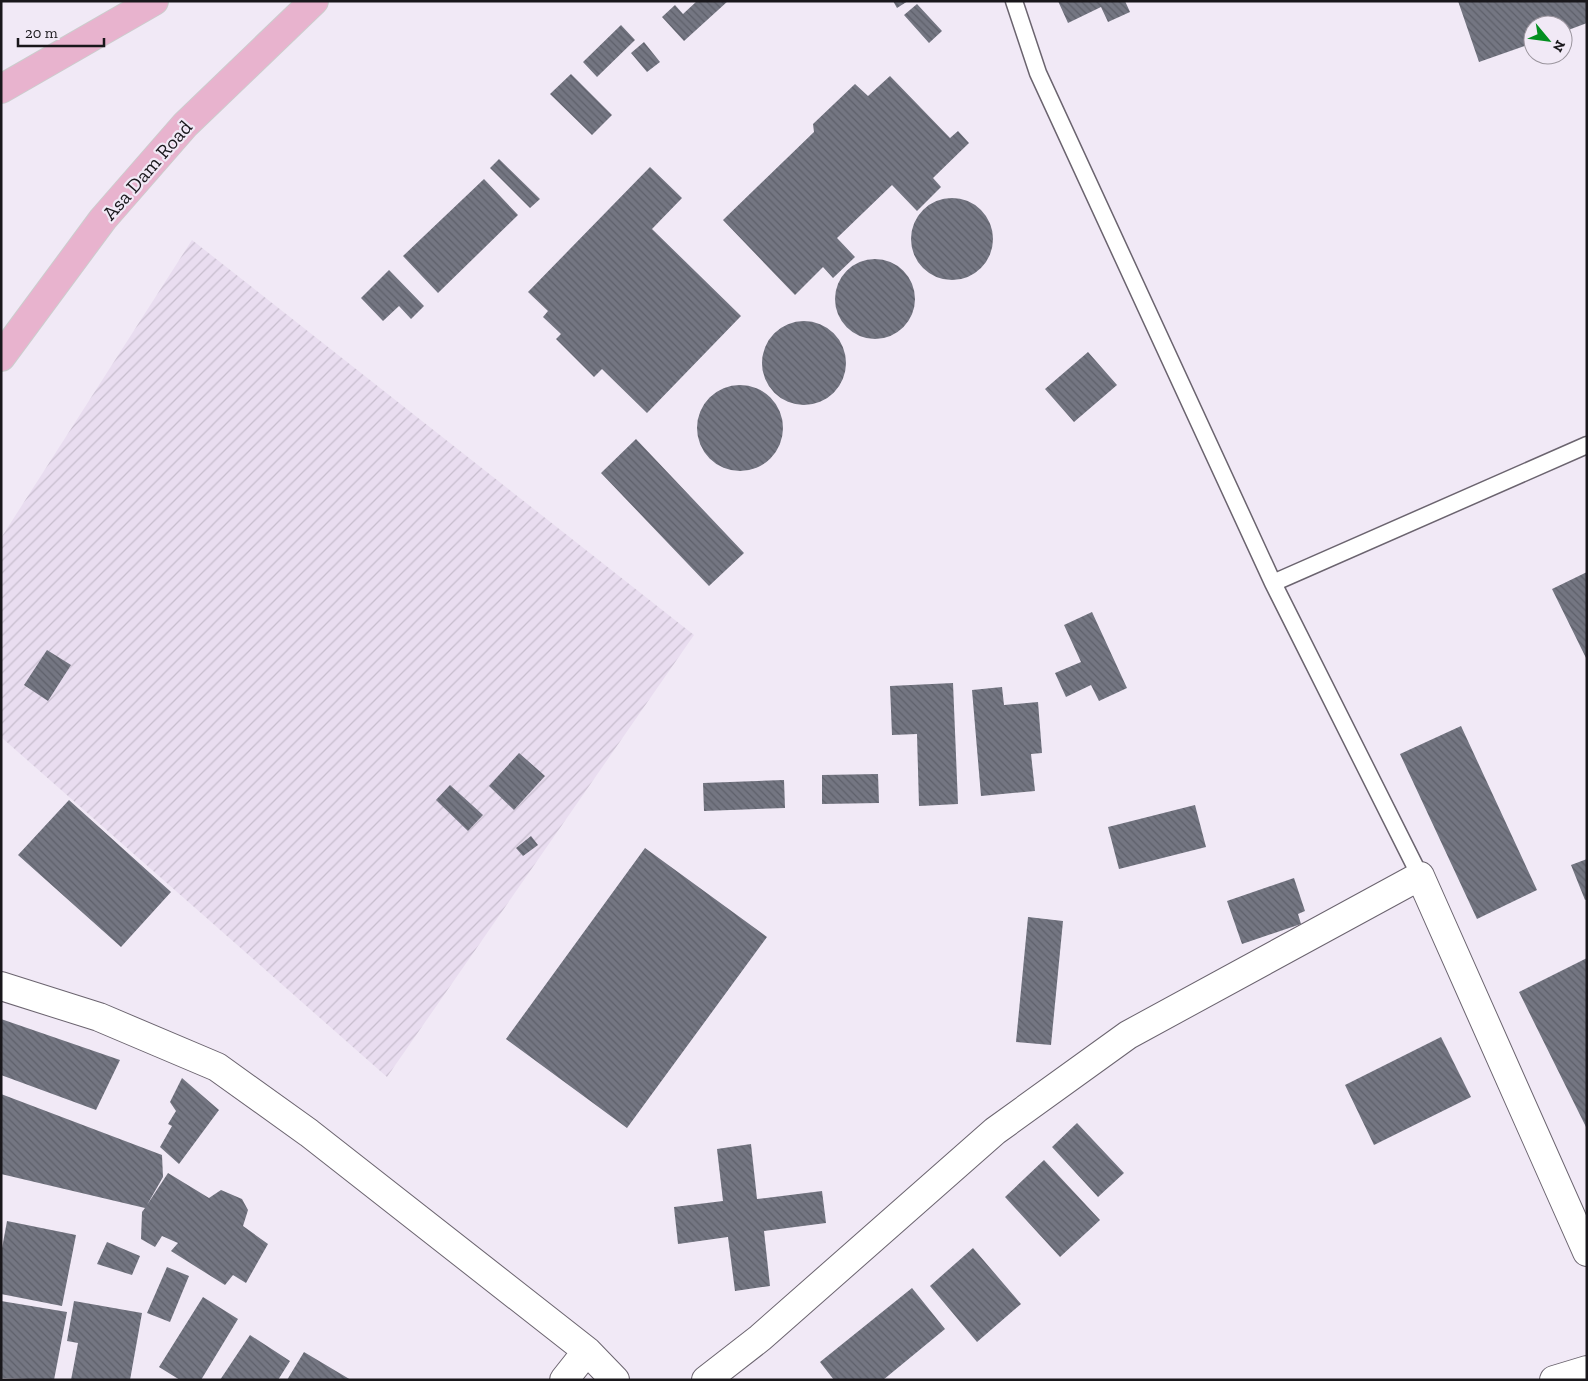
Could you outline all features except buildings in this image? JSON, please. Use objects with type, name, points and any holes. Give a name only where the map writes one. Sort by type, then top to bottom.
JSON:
[{"type":"main road","points":[[1,89],[154,1]]},
{"type":"main road","name":"Asa Dam Road","points":[[1,357],[104,219],[185,125],[314,1]]},
{"type":"street","points":[[706,1380],[760,1338],[995,1131],[1128,1034],[1420,876],[1587,1252]]},
{"type":"street","points":[[1,986],[99,1017],[216,1067],[309,1133],[587,1351],[615,1380]]},
{"type":"street","points":[[564,1380],[587,1351]]},
{"type":"street","points":[[1554,1380],[1587,1370]]},
{"type":"lane","points":[[1014,1],[1038,73],[1274,584],[1420,876]]},
{"type":"lane","points":[[1274,584],[1587,445]]},
{"type":"shaded area","points":[[192,240],[694,635],[387,1077],[1,737],[1,538]]}]
